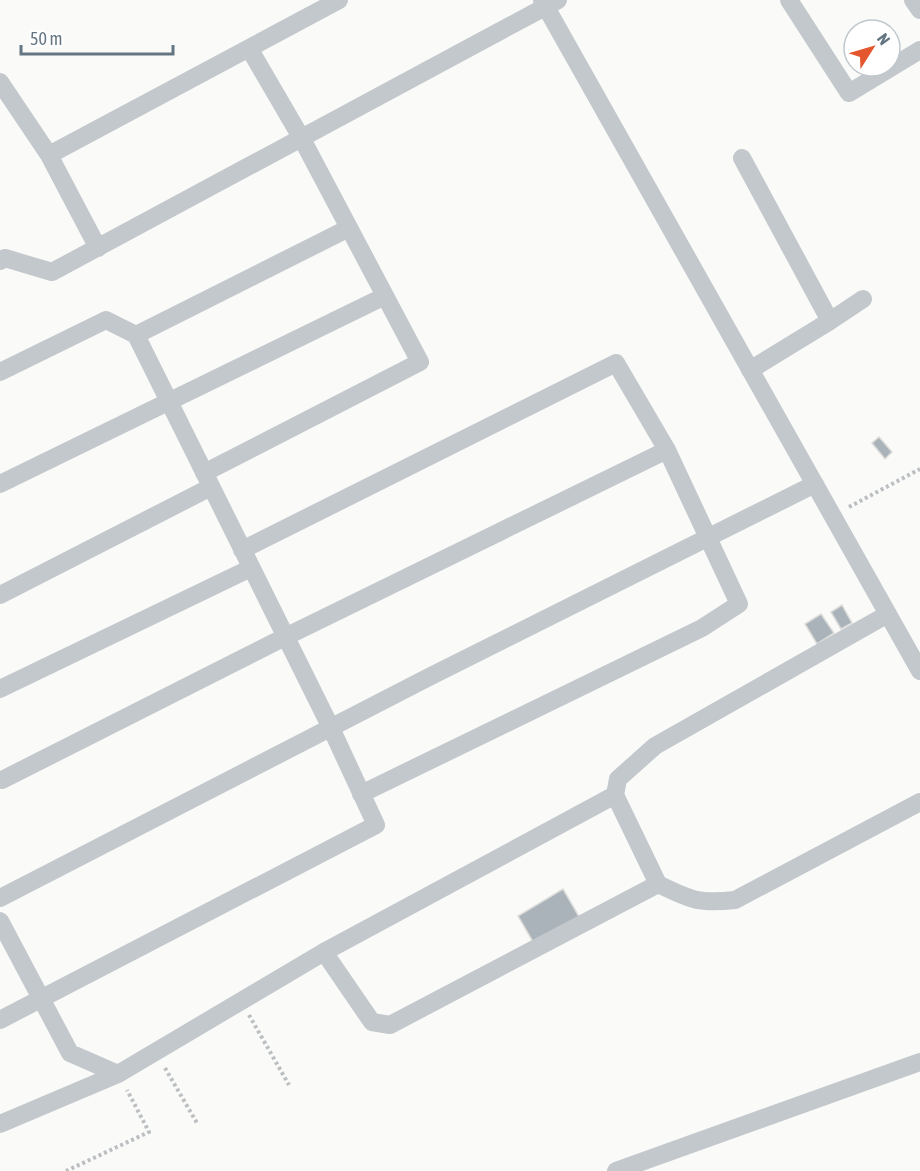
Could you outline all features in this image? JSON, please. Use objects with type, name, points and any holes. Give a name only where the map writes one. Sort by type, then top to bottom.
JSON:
[{"type":"street","points":[[49,155],[339,0]]},
{"type":"street","points":[[789,0],[849,93],[920,50]]},
{"type":"street","points":[[914,0],[920,10]]},
{"type":"street","points":[[0,261],[5,258],[52,272],[302,139],[549,3],[750,370],[920,671]]},
{"type":"street","points":[[0,596],[420,362],[302,139],[249,48]]},
{"type":"street","points":[[0,82],[49,155],[98,248]]},
{"type":"street","points":[[742,158],[830,321]]},
{"type":"street","points":[[136,335],[350,228]]},
{"type":"street","points":[[0,484],[385,296]]},
{"type":"street","points":[[750,370],[863,299]]},
{"type":"street","points":[[0,372],[106,320],[136,335],[331,728],[376,825],[0,1020]]},
{"type":"street","points":[[242,550],[616,363],[667,450],[739,604],[702,628],[361,794]]},
{"type":"street","points":[[2,780],[285,637],[667,450]]},
{"type":"street","points":[[0,898],[815,484]]},
{"type":"street","points":[[0,689],[251,568]]},
{"type":"street","points":[[888,614],[655,746],[618,779],[615,795],[658,884],[690,899],[708,903],[735,900],[920,802]]},
{"type":"street","points":[[0,1124],[118,1074],[324,952],[615,795]]},
{"type":"street","points":[[324,952],[372,1022],[390,1025],[658,884]]},
{"type":"street","points":[[0,921],[70,1053],[118,1074]]},
{"type":"street","points":[[616,1171],[920,1062]]},
{"type":"path","points":[[832,516],[920,469]]},
{"type":"path","points":[[241,1001],[289,1085]]},
{"type":"path","points":[[156,1051],[196,1123]]},
{"type":"path","points":[[66,1171],[149,1132],[118,1074]]},
{"type":"building","points":[[879,437],[892,452],[885,459],[872,443]]},
{"type":"building","points":[[842,605],[852,623],[841,629],[831,612]]},
{"type":"building","points":[[821,614],[834,633],[817,644],[805,624]]},
{"type":"building","points":[[563,889],[581,920],[536,947],[518,916]]}]
